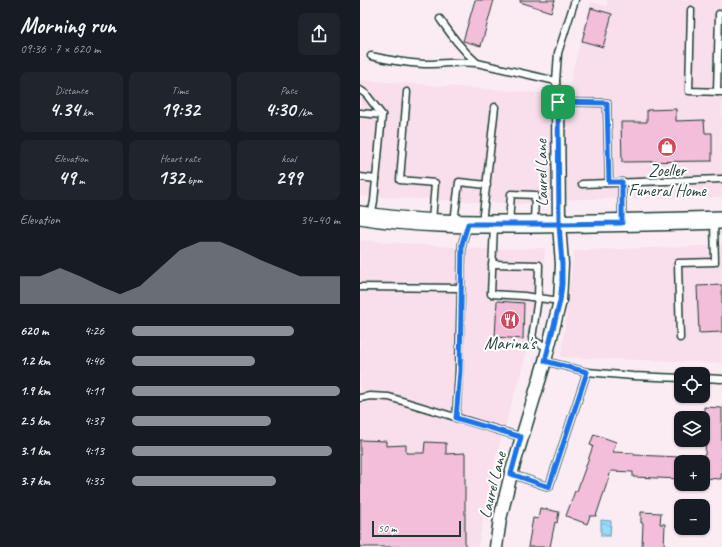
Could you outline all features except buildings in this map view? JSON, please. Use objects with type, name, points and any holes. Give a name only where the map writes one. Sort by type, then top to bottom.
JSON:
[{"type":"street","name":"Laurel Lane","points":[[496,547],[500,519],[511,474],[545,361],[547,347],[560,301],[562,264],[559,224],[558,102]]},
{"type":"street","points":[[365,216],[432,223],[481,224],[622,223],[718,220]]},
{"type":"lane","points":[[575,0],[558,54],[556,81],[558,102],[607,103],[609,182]]},
{"type":"lane","points":[[691,10],[689,90],[719,92],[719,14]]},
{"type":"lane","points":[[440,19],[456,43],[477,63]]},
{"type":"lane","points":[[371,56],[422,64],[465,62],[477,63],[556,81]]},
{"type":"lane","points":[[360,90],[366,94],[382,116],[374,201],[365,216]]},
{"type":"lane","points":[[407,92],[400,180],[435,183],[432,223]]},
{"type":"lane","points":[[481,224],[487,185],[495,107]]},
{"type":"lane","points":[[360,113],[382,116]]},
{"type":"lane","points":[[360,177],[376,179]]},
{"type":"lane","points":[[582,184],[722,179]]},
{"type":"lane","points":[[487,185],[459,182],[481,224],[492,264],[491,294],[560,301]]},
{"type":"lane","points":[[622,182],[622,223]]},
{"type":"lane","points":[[456,418],[460,371],[462,244],[511,194],[535,195],[534,224]]},
{"type":"lane","points":[[680,338],[678,263],[715,262],[718,220]]},
{"type":"lane","points":[[492,264],[539,265],[538,298],[532,338],[536,342],[547,347]]},
{"type":"lane","points":[[360,287],[461,288]]},
{"type":"lane","points":[[545,361],[587,372],[674,378]]},
{"type":"lane","points":[[511,474],[549,487],[587,372]]},
{"type":"lane","points":[[710,378],[722,379]]},
{"type":"lane","points":[[360,398],[370,396],[389,397],[521,437]]},
{"type":"shaded area","points":[[607,0],[722,0],[722,197],[579,199],[518,204],[360,196],[360,80],[569,95],[572,73],[591,2],[607,6]]},
{"type":"shaded area","points":[[360,240],[482,249],[545,248],[542,293],[522,369],[496,456],[478,547],[360,547]]},
{"type":"shaded area","points":[[722,245],[722,363],[561,357],[574,251]]},
{"type":"water","points":[[601,520],[611,521],[610,536],[601,536]]},
{"type":"place","name":"Zoeller Funeral Home","points":[[667,147]]},
{"type":"place","name":"Marina's","points":[[510,320]]},
{"type":"route","points":[[558,102],[559,224],[468,224],[462,244],[460,371],[456,418],[521,437],[511,474],[549,487],[587,372],[545,361],[547,347],[560,301],[562,284],[559,224],[622,223],[622,182],[609,182],[607,103],[558,102]]}]
